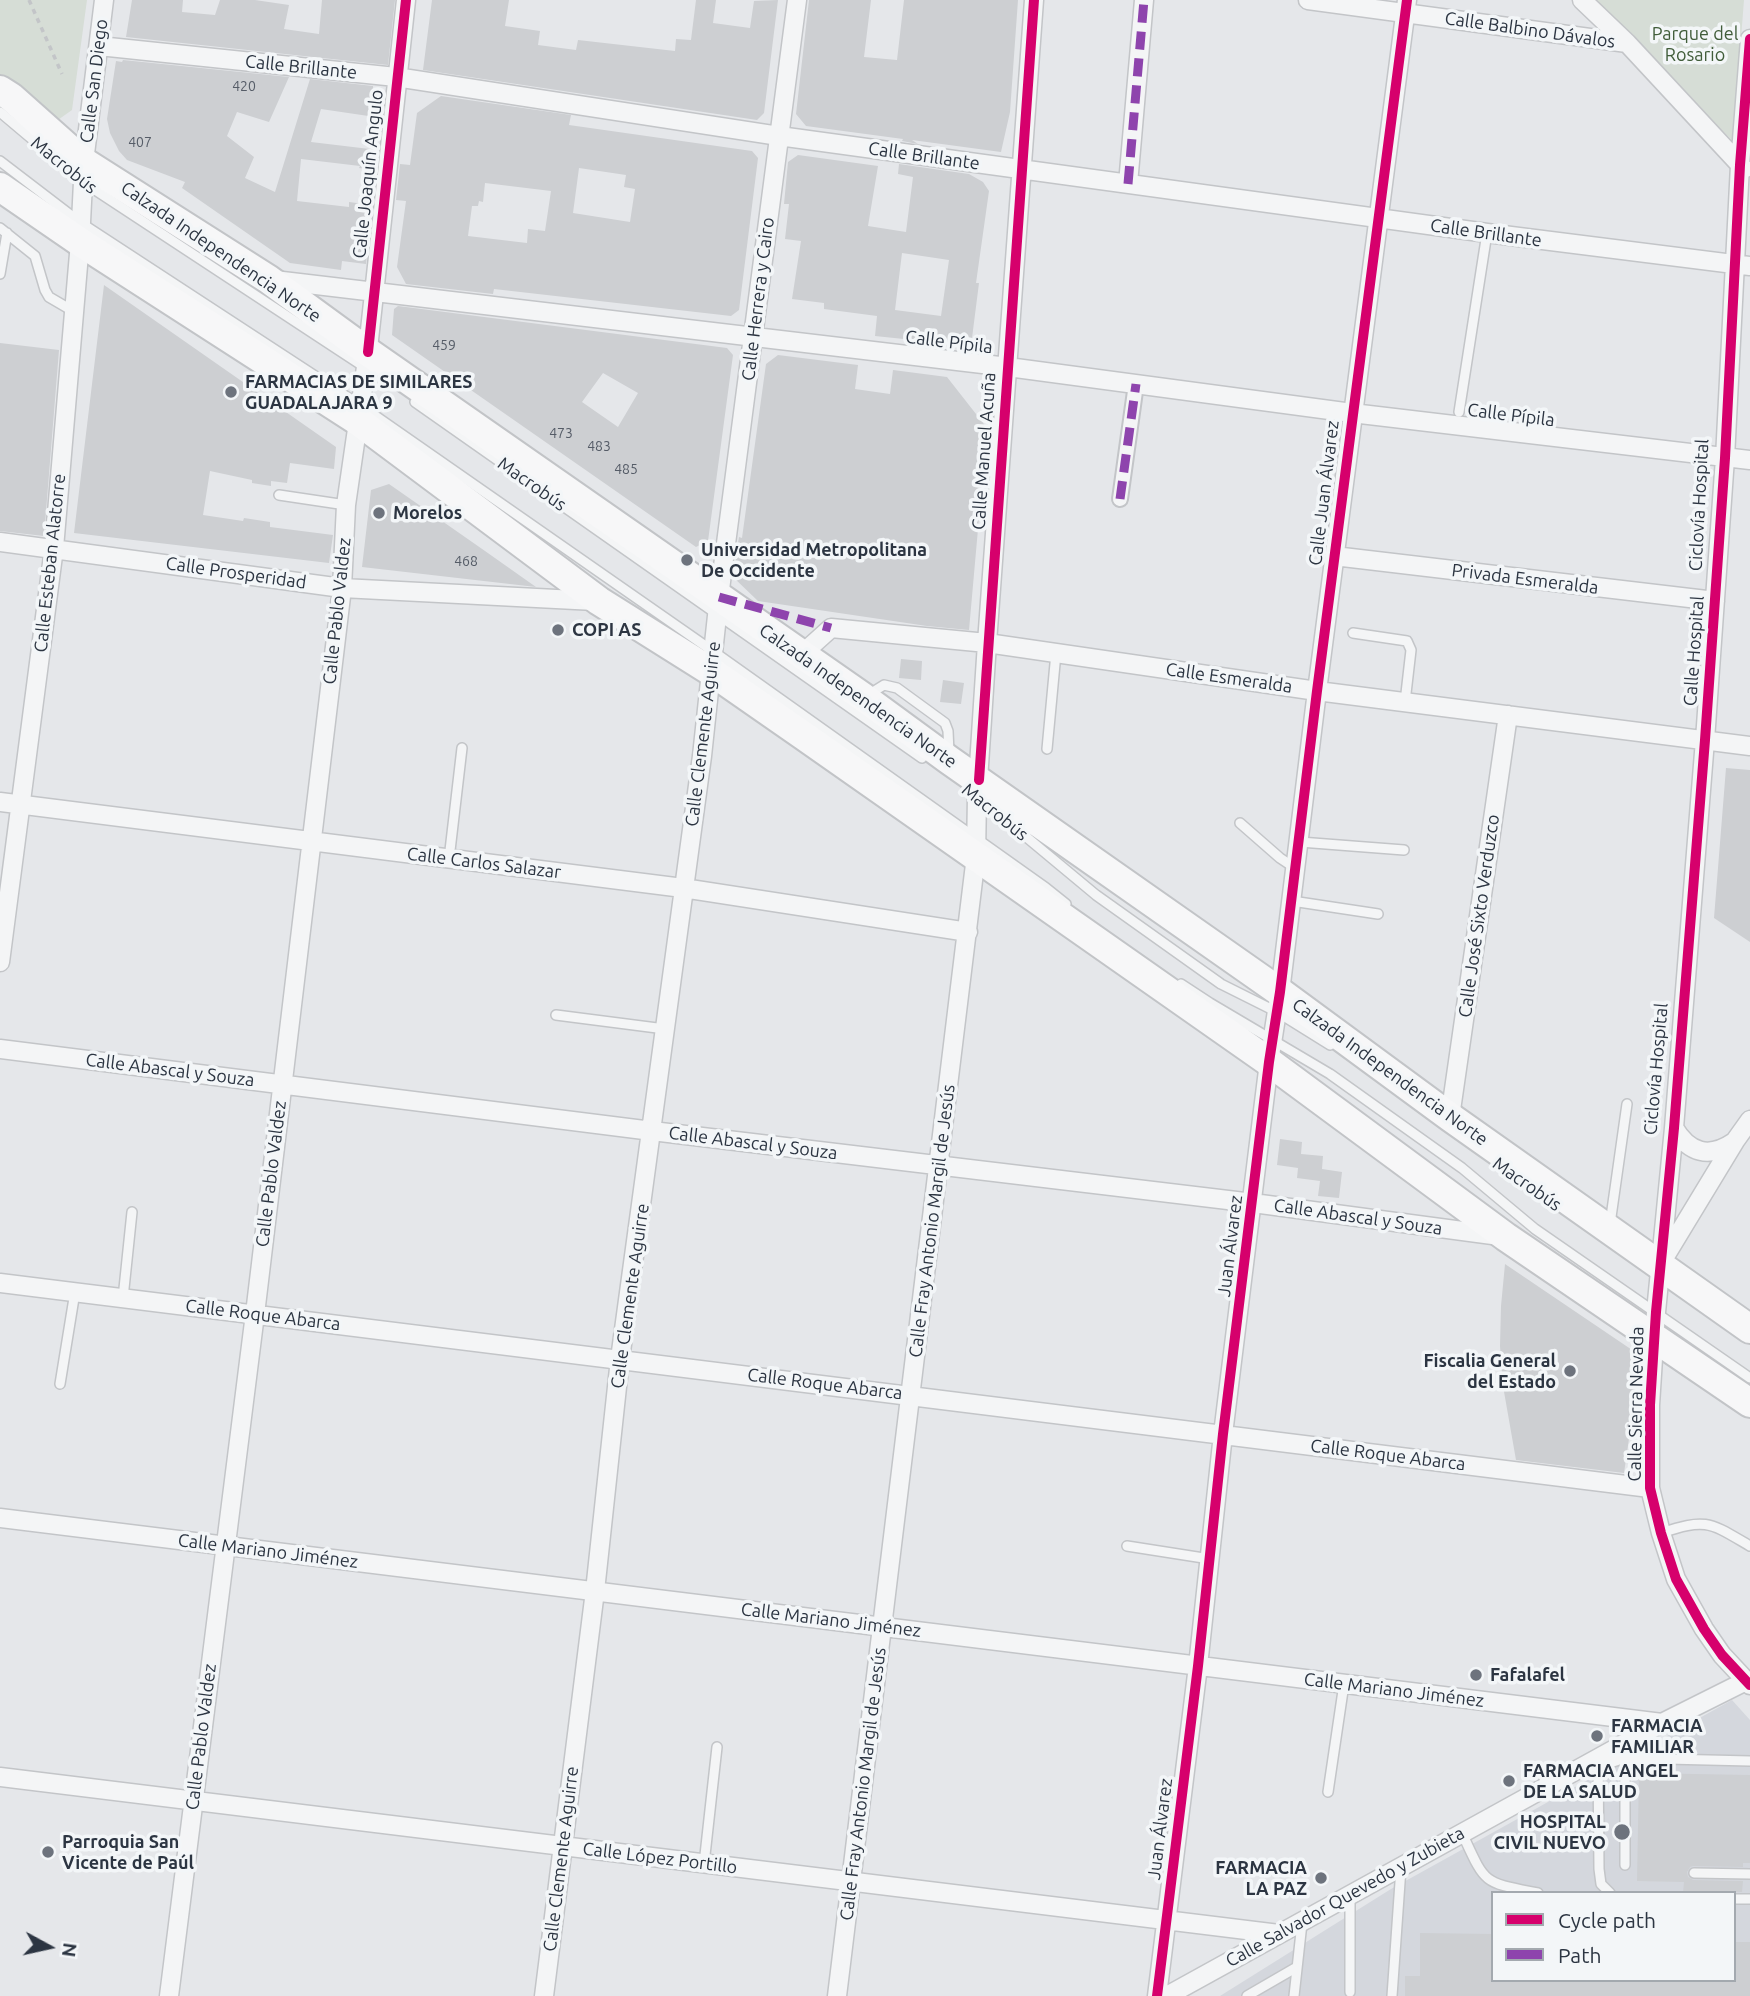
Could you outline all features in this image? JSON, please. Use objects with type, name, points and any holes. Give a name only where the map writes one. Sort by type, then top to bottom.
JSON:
[{"type":"main road","name":"Calzada Independencia Norte","points":[[0,90],[11,97],[83,172],[268,279],[370,365],[718,606],[801,655],[863,697],[974,788],[1442,1118],[1610,1229],[1660,1270],[1750,1329]]},
{"type":"main road","points":[[4,194],[81,232],[359,414],[599,601],[713,662],[1271,1051],[1506,1237],[1655,1325],[1750,1403]]},
{"type":"street","name":"Calle San Diego","points":[[83,172],[104,0]]},
{"type":"street","name":"Calle Joaquín Angulo","points":[[370,365],[373,291],[406,0]]},
{"type":"street","name":"Calle Herrera y Cairo","points":[[718,606],[797,0]]},
{"type":"street","name":"Calle Manuel Acuña","points":[[974,788],[1034,0]]},
{"type":"street","points":[[1128,184],[1144,0]]},
{"type":"street","name":"Calle Balbino Dávalos","points":[[1308,0],[1406,7],[1627,43]]},
{"type":"street","points":[[1581,0],[1627,43],[1745,170]]},
{"type":"street","name":"Calle Juan Álvarez","points":[[1279,1002],[1352,413],[1406,7]]},
{"type":"street","name":"Calle Hospital","points":[[1660,1270],[1674,1128],[1725,458],[1743,266],[1750,39]]},
{"type":"street","name":"Calle Brillante","points":[[99,46],[396,77],[779,136],[1743,266]]},
{"type":"street","name":"Calle Esteban Alatorre","points":[[0,962],[54,548],[81,232],[83,172]]},
{"type":"street","name":"Calle Pípila","points":[[268,279],[1007,367],[1352,413],[1750,460]]},
{"type":"street","name":"Calle Pablo Valdez","points":[[169,1996],[255,1314],[342,588],[346,505],[359,414],[370,365]]},
{"type":"street","points":[[1120,499],[1136,384]]},
{"type":"street","name":"Calle Prosperidad","points":[[0,542],[342,588],[599,601]]},
{"type":"street","name":"Privada Esmeralda","points":[[1334,556],[1715,601]]},
{"type":"street","name":"Calle Clemente Aguirre","points":[[544,1996],[620,1359],[652,1131],[718,606]]},
{"type":"street","name":"Calle Esmeralda","points":[[801,655],[831,628],[987,643],[1317,691],[1750,746]]},
{"type":"street","name":"Calle José Sixto Verduzco","points":[[1442,1118],[1508,715]]},
{"type":"street","name":"Calle Fray Antonio Margil de Jesús","points":[[837,1996],[968,932],[976,847],[974,788]]},
{"type":"street","name":"Calle Carlos Salazar","points":[[0,802],[683,888],[968,932]]},
{"type":"street","name":"Juan Álvarez","points":[[1157,1996],[1198,1665],[1223,1434],[1279,1002]]},
{"type":"street","name":"Calle Abascal y Souza","points":[[0,1049],[1253,1203],[1506,1237]]},
{"type":"street","points":[[1660,1270],[1750,1120]]},
{"type":"street","points":[[1674,1128],[1682,1140],[1693,1149],[1708,1152],[1723,1150],[1735,1141]]},
{"type":"street","name":"Calle Sierra Nevada","points":[[1660,1270],[1650,1405],[1650,1488],[1676,1579],[1704,1629],[1748,1683]]},
{"type":"street","name":"Calle Roque Abarca","points":[[0,1283],[1650,1488]]},
{"type":"street","name":"Calle Mariano Jiménez","points":[[0,1518],[1662,1723]]},
{"type":"street","name":"Calle Salvador Quevedo y Zubieta","points":[[1167,1996],[1462,1833],[1598,1763],[1662,1723],[1748,1683]]},
{"type":"street","name":"Calle López Portillo","points":[[0,1777],[1279,1934]]},
{"type":"lane","name":"Macrobús","points":[[0,112],[83,172],[370,365]]},
{"type":"lane","name":"Macrobús","points":[[0,160],[81,232]]},
{"type":"lane","points":[[0,274],[4,230]]},
{"type":"lane","points":[[4,230],[35,256],[49,297],[73,311]]},
{"type":"lane","points":[[1459,412],[1487,233]]},
{"type":"lane","name":"Macrobús","points":[[411,399],[718,606],[940,762]]},
{"type":"lane","name":"Macrobús","points":[[359,414],[713,662]]},
{"type":"lane","points":[[279,495],[346,505]]},
{"type":"lane","points":[[1353,633],[1407,641],[1411,650],[1405,702]]},
{"type":"lane","points":[[1047,749],[1055,653]]},
{"type":"lane","points":[[449,859],[461,748]]},
{"type":"lane","points":[[1240,823],[1296,869]]},
{"type":"lane","points":[[1300,842],[1404,850]]},
{"type":"lane","name":"Macrobús","points":[[976,847],[1046,888],[1079,914]]},
{"type":"lane","points":[[1292,901],[1378,914]]},
{"type":"lane","name":"Macrobús","points":[[1177,981],[1271,1051],[1330,1074],[1462,1168],[1655,1325],[1750,1378]]},
{"type":"lane","points":[[1279,1002],[1333,1047]]},
{"type":"lane","points":[[556,1015],[665,1029]]},
{"type":"lane","points":[[1610,1229],[1626,1104]]},
{"type":"lane","name":"Macrobús","points":[[1442,1118],[1660,1270],[1750,1340]]},
{"type":"lane","points":[[122,1298],[132,1212]]},
{"type":"lane","points":[[60,1384],[75,1292]]},
{"type":"lane","points":[[1661,1533],[1690,1523],[1705,1524],[1718,1527],[1750,1546]]},
{"type":"lane","points":[[1126,1546],[1210,1559]]},
{"type":"lane","points":[[1328,1792],[1344,1684]]},
{"type":"lane","points":[[704,1864],[717,1747]]},
{"type":"lane","points":[[1625,1758],[1625,1865]]},
{"type":"lane","points":[[1608,1891],[1601,1884],[1599,1869],[1598,1763],[1625,1758],[1750,1761]]},
{"type":"lane","points":[[1462,1833],[1479,1869],[1491,1882],[1529,1891]]},
{"type":"lane","points":[[1392,1996],[1401,1867]]},
{"type":"lane","points":[[1694,1873],[1750,1874]]},
{"type":"lane","points":[[1350,1895],[1350,1993]]},
{"type":"lane","points":[[1294,1996],[1302,1921]]},
{"type":"lane","points":[[1247,1996],[1297,1967]]},
{"type":"path","points":[[29,0],[62,74]]},
{"type":"shaded area","name":"HOSPITAL CIVIL NUEVO","points":[[1732,1700],[1750,1720],[1750,1996],[1220,1996],[1391,1889]]},
{"type":"green space","points":[[0,0],[87,0],[72,110],[55,122],[0,77]]},
{"type":"green space","name":"Parque del Rosario","points":[[1579,0],[1744,0],[1733,141],[1619,32]]},
{"type":"building","points":[[132,0],[183,0],[182,12],[215,15],[220,0],[255,0],[289,5],[284,29],[319,34],[322,0],[395,0],[388,65],[126,37]]},
{"type":"building","points":[[432,0],[509,0],[505,26],[540,31],[538,45],[576,50],[578,40],[675,51],[676,39],[691,40],[696,0],[716,0],[713,23],[750,28],[754,1],[778,0],[764,113],[757,120],[423,70]]},
{"type":"building","points":[[809,0],[871,0],[864,57],[897,60],[904,0],[1018,0],[1010,112],[1001,152],[912,140],[918,144],[902,141],[903,139],[806,126],[796,114]]},
{"type":"building","points":[[116,61],[289,77],[269,122],[237,112],[227,136],[254,157],[245,178],[275,192],[310,79],[373,86],[383,104],[382,118],[321,109],[311,142],[378,150],[376,171],[359,168],[360,166],[301,159],[297,201],[349,207],[349,202],[372,205],[366,264],[342,261],[341,270],[290,263],[182,188],[185,182],[127,160],[110,133],[107,119]]},
{"type":"building","points":[[441,96],[571,115],[569,125],[752,151],[758,158],[739,310],[731,316],[494,289],[493,294],[406,284],[397,267],[406,201],[396,200],[400,164],[410,165],[417,113]],"holes":[[[579,168],[626,175],[624,187],[635,189],[630,222],[573,213]],[[485,183],[551,191],[545,231],[528,229],[527,243],[468,236],[472,206],[478,206],[479,201],[483,202]]]},
{"type":"building","points":[[798,155],[878,166],[868,226],[906,232],[913,177],[898,174],[899,164],[969,174],[983,182],[989,191],[976,283],[979,283],[971,346],[875,336],[877,316],[824,309],[824,303],[792,299],[801,241],[785,239],[789,204],[784,204],[788,162]],"holes":[[[902,253],[949,260],[941,316],[895,310]]]},
{"type":"building","points":[[104,285],[336,447],[334,469],[290,463],[287,483],[271,481],[271,486],[210,471],[203,515],[270,522],[270,527],[333,535],[329,563],[74,533]]},
{"type":"building","points":[[398,306],[727,348],[733,355],[708,541],[696,547],[392,335],[394,309]],"holes":[[[603,373],[638,393],[618,427],[582,402]]]},
{"type":"building","points":[[0,343],[59,350],[44,536],[0,531]]},
{"type":"building","points":[[778,355],[858,365],[855,389],[890,394],[893,370],[947,377],[987,428],[969,630],[758,601],[733,577],[739,537],[742,538],[766,364]]},
{"type":"building","points":[[389,484],[536,587],[362,567],[371,490]]},
{"type":"building","points":[[901,659],[922,661],[921,680],[899,678]]},
{"type":"building","points":[[943,680],[964,683],[961,704],[940,702]]},
{"type":"building","points":[[1726,768],[1750,770],[1750,942],[1714,918]]},
{"type":"building","points":[[1280,1139],[1302,1142],[1301,1154],[1323,1156],[1322,1169],[1342,1172],[1339,1198],[1318,1196],[1320,1181],[1297,1178],[1298,1168],[1277,1165]]},
{"type":"building","name":"Fiscalia General del Estado","points":[[1505,1264],[1641,1356],[1624,1473],[1516,1460],[1503,1386],[1500,1346]]},
{"type":"building","points":[[1639,1773],[1750,1775],[1750,1863],[1743,1863],[1743,1867],[1693,1866],[1687,1872],[1688,1877],[1693,1880],[1743,1881],[1742,1892],[1683,1891],[1684,1882],[1637,1881]]},
{"type":"building","points":[[1420,1933],[1491,1934],[1491,1982],[1736,1982],[1736,1942],[1750,1942],[1750,1996],[1405,1996],[1405,1976],[1420,1976]]},
{"type":"marked path","points":[[1128,184],[1144,0]]},
{"type":"marked path","points":[[1120,499],[1136,384]]},
{"type":"marked path","points":[[719,597],[831,628]]},
{"type":"cycle path","points":[[368,352],[406,0]]},
{"type":"cycle path","points":[[979,780],[1034,0]]},
{"type":"cycle path","points":[[1157,1996],[1269,1062],[1407,0]]},
{"type":"cycle path","name":"Ciclovía Hospital","points":[[1750,39],[1705,740],[1650,1405],[1650,1488],[1676,1579],[1722,1655],[1750,1685]]},
{"type":"place","name":"FARMACIAS DE SIMILARES GUADALAJARA 9","points":[[231,392]]},
{"type":"place","name":"Morelos","points":[[379,513]]},
{"type":"place","name":"Universidad Metropolitana De Occidente","points":[[687,560]]},
{"type":"place","name":"COPI AS","points":[[558,630]]},
{"type":"place","name":"Fiscalia General del Estado","points":[[1570,1371]]},
{"type":"place","name":"Fafalafel","points":[[1476,1675]]},
{"type":"place","name":"FARMACIA FAMILIAR","points":[[1597,1736]]},
{"type":"place","name":"FARMACIA ANGEL DE LA SALUD","points":[[1509,1781]]},
{"type":"place","name":"HOSPITAL CIVIL NUEVO","points":[[1622,1832]]},
{"type":"place","name":"Parroquia San Vicente de Paúl","points":[[48,1852]]},
{"type":"place","name":"FARMACIA LA PAZ","points":[[1321,1878]]}]
